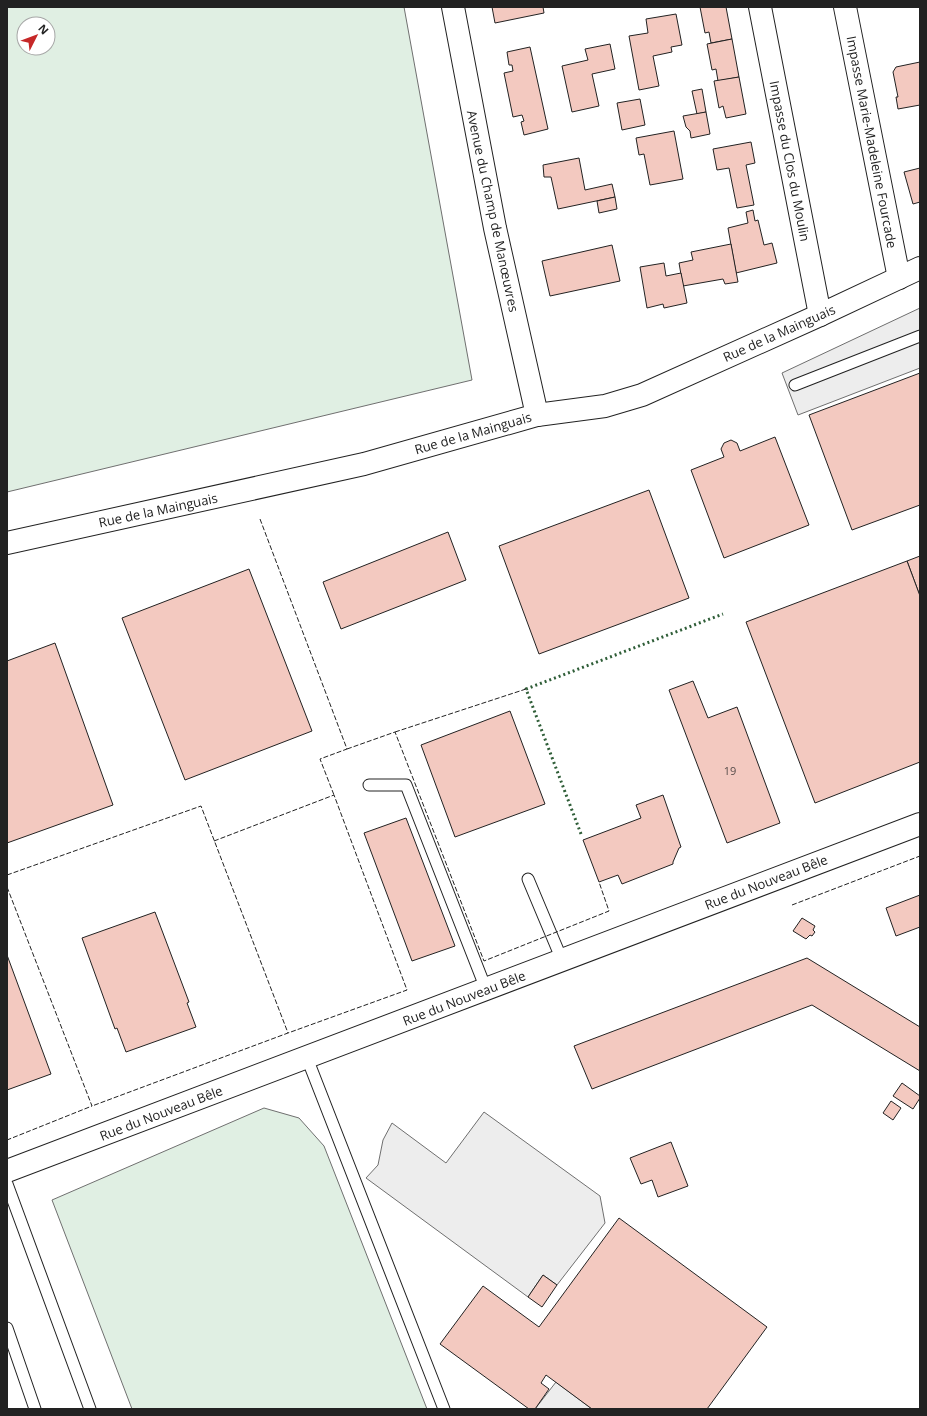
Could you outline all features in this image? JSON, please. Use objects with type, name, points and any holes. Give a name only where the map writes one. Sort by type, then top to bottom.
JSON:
[{"type":"street","name":"Avenue du Champ de Manœuvres","points":[[453,7],[495,228],[537,415]]},
{"type":"street","name":"Impasse du Clos du Moulin","points":[[760,7],[820,315]]},
{"type":"street","name":"Impasse Marie-Madeleine Fourcade","points":[[845,7],[899,278]]},
{"type":"street","name":"Rue de la Mainguais","points":[[7,543],[364,464],[537,415],[605,406],[642,395],[920,268]]},
{"type":"street","name":"Rue du Nouveau Bêle","points":[[7,1171],[920,824]]},
{"type":"lane","points":[[795,385],[920,336]]},
{"type":"lane","points":[[369,785],[406,785],[486,989]]},
{"type":"lane","points":[[528,879],[562,960]]},
{"type":"lane","points":[[307,1058],[444,1409]]},
{"type":"lane","points":[[7,1184],[90,1409]]},
{"type":"lane","points":[[7,1328],[35,1409]]},
{"type":"green space","points":[[7,7],[404,7],[472,380],[7,492]]},
{"type":"green space","points":[[264,1108],[299,1118],[324,1146],[427,1409],[132,1409],[52,1200]]},
{"type":"shaded area","points":[[920,308],[920,368],[798,415],[782,373]]},
{"type":"shaded area","points":[[484,1112],[600,1196],[605,1223],[557,1285],[543,1275],[528,1297],[366,1178],[378,1165],[383,1140],[392,1123],[446,1163]]},
{"type":"shaded area","points":[[556,1382],[592,1409],[535,1409]]},
{"type":"building","points":[[492,7],[543,7],[544,13],[495,23]]},
{"type":"building","points":[[700,7],[726,7],[732,39],[711,43],[709,32],[705,33]]},
{"type":"building","points":[[676,14],[682,45],[671,47],[672,52],[653,56],[659,86],[639,90],[629,36],[648,33],[646,19]]},
{"type":"building","points":[[732,39],[739,77],[718,81],[716,69],[712,70],[707,44]]},
{"type":"building","points":[[610,44],[615,69],[592,74],[599,106],[572,112],[562,66],[588,60],[585,49]]},
{"type":"building","points":[[530,47],[548,129],[524,135],[521,122],[524,121],[522,115],[513,117],[504,73],[513,71],[512,65],[509,65],[507,52]]},
{"type":"building","points":[[920,62],[920,105],[898,109],[896,97],[898,97],[893,72],[896,67]]},
{"type":"building","points":[[739,77],[746,114],[726,118],[723,106],[719,108],[714,81]]},
{"type":"building","points":[[702,89],[706,112],[697,114],[692,91]]},
{"type":"building","points":[[640,99],[645,125],[622,130],[617,103]]},
{"type":"building","points":[[706,112],[710,134],[691,138],[690,131],[686,127],[683,116]]},
{"type":"building","points":[[674,131],[683,179],[650,185],[644,154],[639,155],[636,138]]},
{"type":"building","points":[[751,142],[755,163],[746,165],[754,205],[737,208],[729,168],[717,170],[713,149]]},
{"type":"building","points":[[579,158],[585,190],[612,184],[615,197],[558,209],[551,177],[544,177],[543,165]]},
{"type":"building","points":[[920,168],[920,202],[913,204],[904,172]]},
{"type":"building","points":[[615,197],[617,209],[599,213],[597,201]]},
{"type":"building","points":[[753,210],[755,221],[758,220],[764,245],[772,243],[777,263],[736,273],[728,228],[748,223],[746,212]]},
{"type":"building","points":[[731,244],[738,282],[725,284],[723,279],[683,286],[679,263],[693,260],[691,252]]},
{"type":"building","points":[[612,245],[620,281],[550,296],[542,261]]},
{"type":"building","points":[[664,263],[666,276],[681,273],[687,303],[664,308],[663,304],[647,308],[640,267]]},
{"type":"building","points":[[920,373],[920,505],[852,530],[809,415]]},
{"type":"building","points":[[775,437],[809,525],[724,558],[691,470],[724,457],[721,449],[724,443],[731,440],[737,443],[740,451]]},
{"type":"building","points":[[649,490],[689,598],[539,654],[499,546]]},
{"type":"building","points":[[448,532],[466,580],[341,629],[323,582]]},
{"type":"building","points":[[920,556],[920,596],[907,561]]},
{"type":"building","points":[[907,561],[920,596],[920,762],[815,803],[746,622]]},
{"type":"building","points":[[249,569],[312,731],[185,780],[122,618]]},
{"type":"building","points":[[55,643],[113,805],[7,843],[7,661]]},
{"type":"building","points":[[693,681],[708,718],[737,707],[780,823],[727,843],[669,690]]},
{"type":"building","points":[[510,711],[545,804],[455,837],[421,745]]},
{"type":"building","points":[[663,795],[681,847],[679,848],[673,864],[622,884],[618,875],[599,882],[583,840],[641,818],[636,805]]},
{"type":"building","points":[[406,818],[455,946],[412,961],[364,833]]},
{"type":"building","points":[[920,895],[920,927],[896,936],[886,908]]},
{"type":"building","points":[[155,912],[189,1002],[187,1003],[196,1027],[126,1052],[117,1028],[115,1029],[82,938]]},
{"type":"building","points":[[802,918],[815,926],[813,930],[815,932],[812,936],[810,935],[806,939],[793,931]]},
{"type":"building","points":[[7,955],[51,1074],[7,1090]]},
{"type":"building","points":[[807,958],[920,1027],[920,1071],[812,1005],[592,1089],[574,1046]]},
{"type":"building","points":[[902,1083],[920,1096],[913,1109],[893,1096]]},
{"type":"building","points":[[891,1101],[901,1108],[893,1120],[883,1113]]},
{"type":"building","points":[[671,1142],[688,1186],[658,1197],[652,1180],[641,1184],[630,1158]]},
{"type":"building","points":[[619,1218],[767,1327],[707,1409],[592,1409],[546,1375],[541,1383],[549,1389],[535,1409],[529,1409],[440,1344],[483,1286],[539,1327]]},
{"type":"building","points":[[543,1275],[557,1285],[542,1307],[528,1297]]},
{"type":"hedge","points":[[581,834],[526,689],[723,614]]},
{"type":"fence","points":[[260,519],[347,749],[320,759],[334,795]]},
{"type":"fence","points":[[395,732],[526,689]]},
{"type":"fence","points":[[347,749],[395,732],[484,961],[609,911],[599,882]]},
{"type":"fence","points":[[214,841],[334,795],[407,990],[288,1033]]},
{"type":"fence","points":[[7,875],[201,806],[288,1033],[92,1106]]},
{"type":"fence","points":[[792,905],[920,856]]},
{"type":"fence","points":[[7,887],[92,1106],[7,1140]]}]
